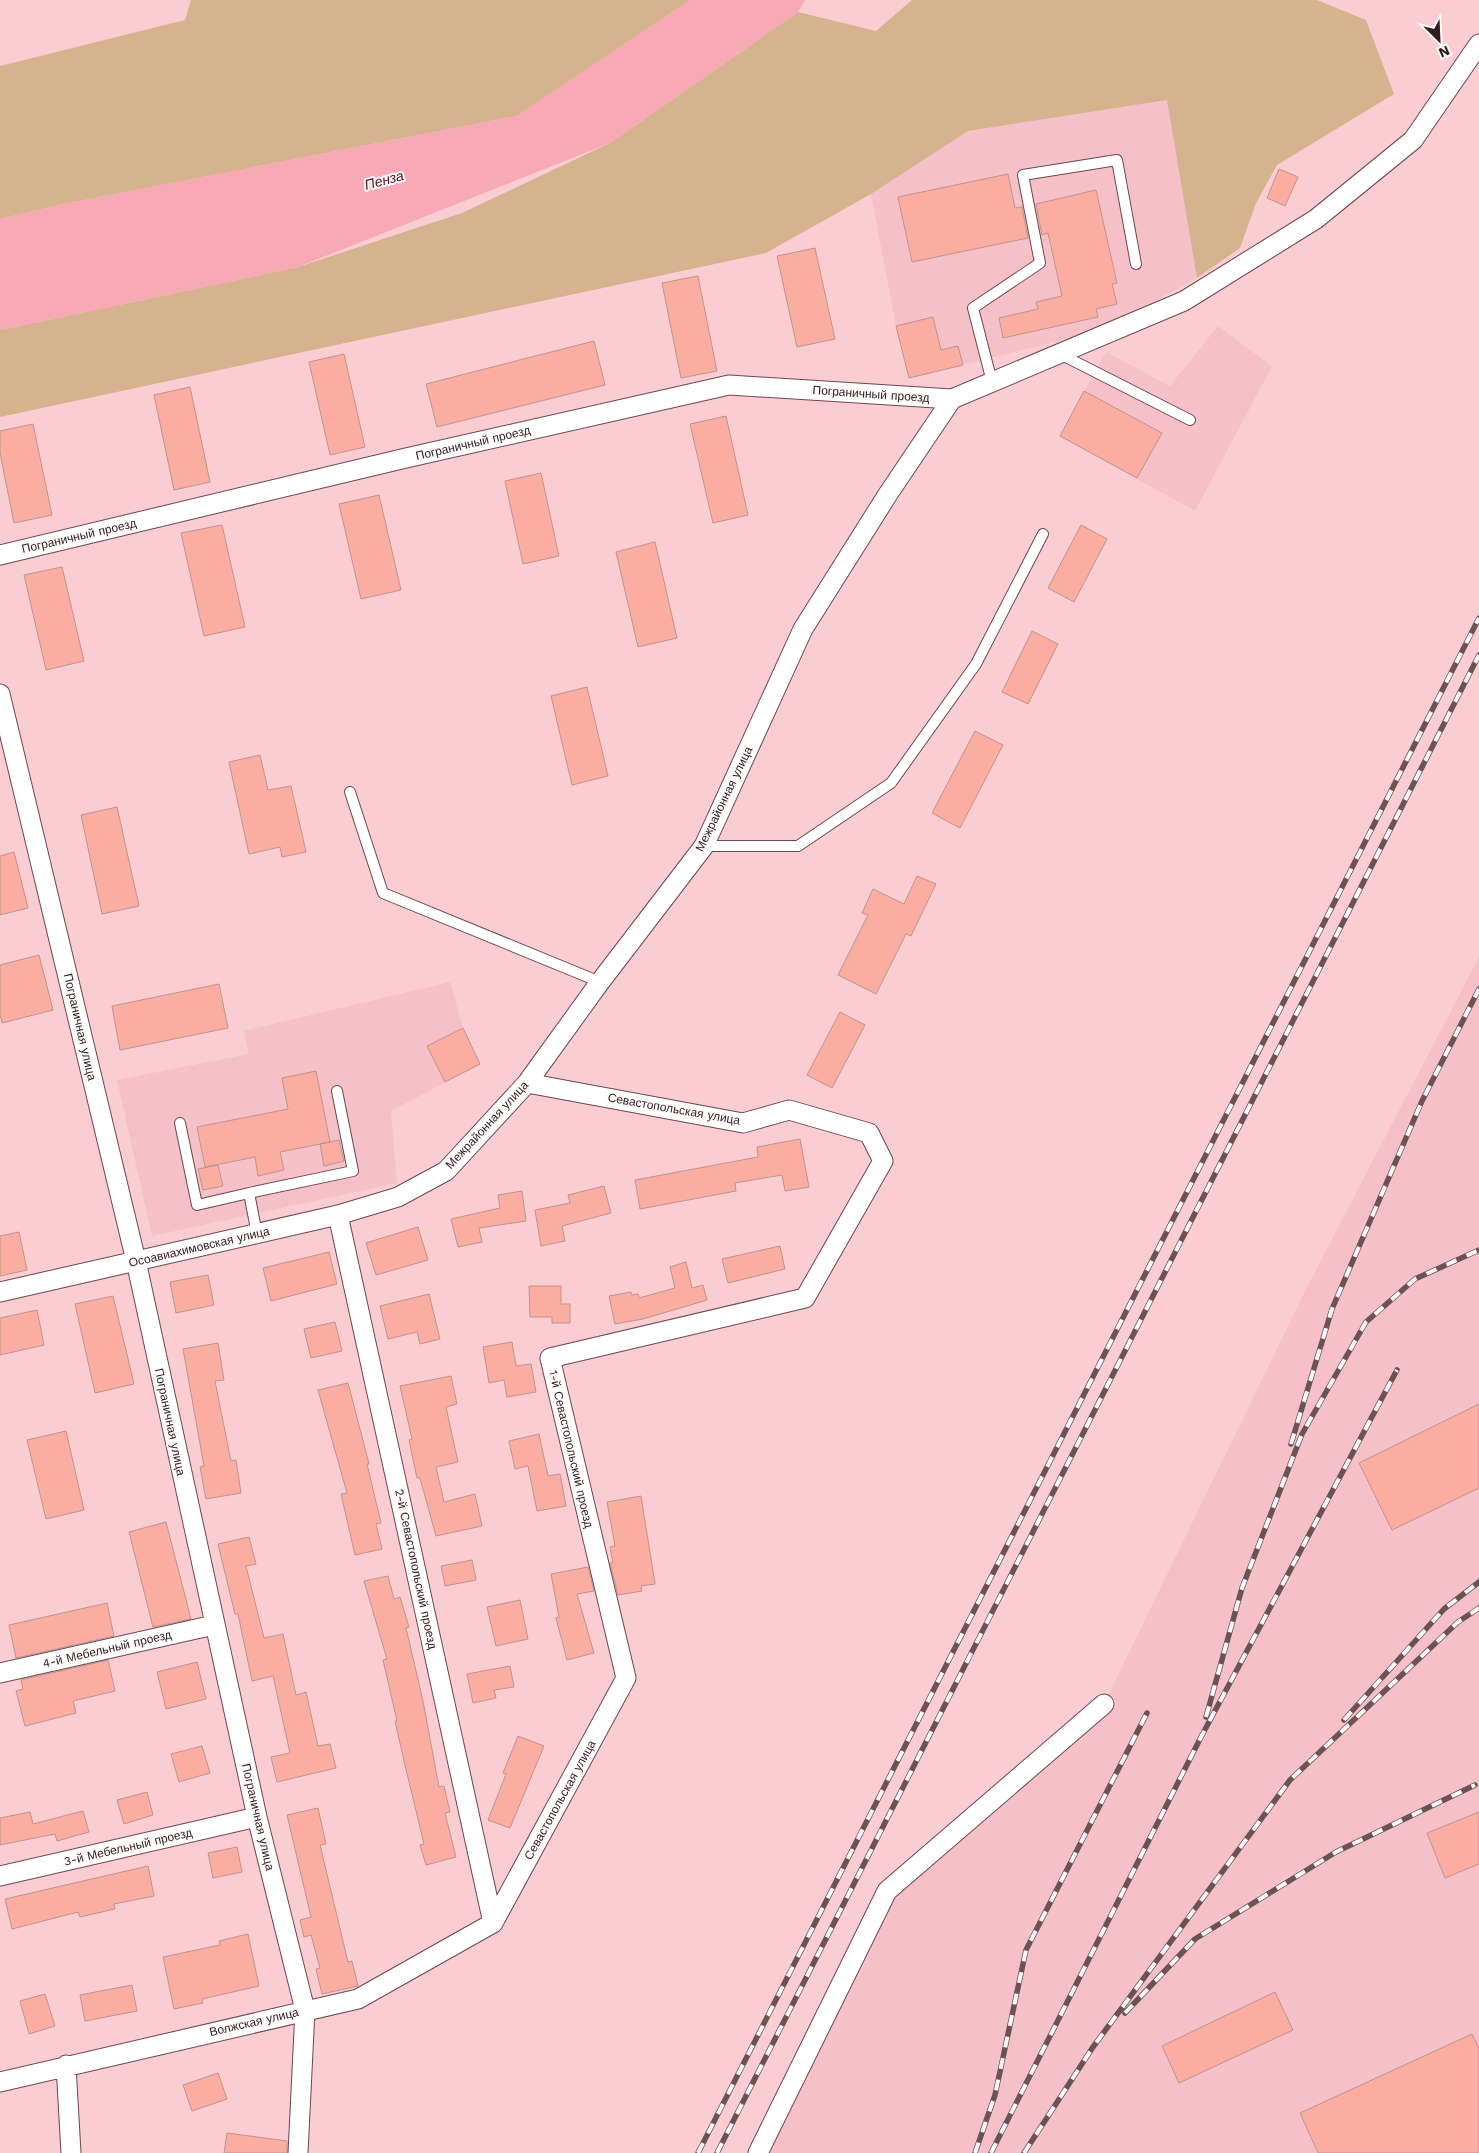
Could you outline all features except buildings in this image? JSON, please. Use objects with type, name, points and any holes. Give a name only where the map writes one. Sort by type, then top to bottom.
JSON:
[{"type":"street","points":[[952,400],[1184,301],[1316,219],[1413,140],[1479,44]]},
{"type":"street","name":"Пограничный проезд","points":[[0,555],[406,458],[729,385],[952,400]]},
{"type":"street","name":"Межрайонная улица","points":[[398,1197],[446,1171],[528,1083],[600,982],[704,846],[804,629],[888,494],[952,400]]},
{"type":"street","name":"Пограничная улица","points":[[0,694],[136,1261],[257,1817],[305,2010],[298,2153]]},
{"type":"street","name":"Севастопольская улица","points":[[528,1083],[743,1123],[789,1110],[869,1133],[883,1160],[805,1298]]},
{"type":"street","name":"Осоавиахимовская улица","points":[[0,1292],[338,1215],[398,1197]]},
{"type":"street","name":"2-й Севастопольский проезд","points":[[338,1215],[493,1923]]},
{"type":"street","name":"1-й Севастопольский проезд","points":[[626,1678],[550,1358],[805,1298]]},
{"type":"street","name":"4-й Мебельный проезд","points":[[0,1673],[214,1625]]},
{"type":"street","name":"Севастопольская улица","points":[[493,1923],[626,1678]]},
{"type":"street","points":[[758,2153],[887,1891],[1104,1704]]},
{"type":"street","name":"3-й Мебельный проезд","points":[[0,1876],[257,1817]]},
{"type":"street","name":"Волжская улица","points":[[0,2082],[358,1999],[493,1923]]},
{"type":"street","points":[[66,2066],[71,2153]]},
{"type":"lane","points":[[992,382],[973,308],[1040,263],[1024,175],[1117,160],[1136,264]]},
{"type":"lane","points":[[1060,354],[1190,420]]},
{"type":"lane","points":[[704,846],[798,846],[891,783],[976,664],[1043,534]]},
{"type":"lane","points":[[350,792],[383,893],[600,982]]},
{"type":"lane","points":[[180,1123],[197,1205],[353,1171],[337,1091]]},
{"type":"lane","points":[[249,1193],[257,1234]]},
{"type":"shaded area","points":[[191,0],[690,0],[517,116],[64,204],[0,219],[0,66],[185,20]]},
{"type":"shaded area","points":[[912,0],[1317,0],[1366,20],[1394,94],[1277,165],[1256,203],[1240,248],[1197,278],[1167,100],[968,131],[871,194],[766,253],[0,417],[0,330],[298,267],[462,213],[610,143],[798,12],[876,31]]},
{"type":"shaded area","points":[[1168,100],[1197,278],[1102,330],[909,378],[896,326],[871,194],[968,131]]},
{"type":"shaded area","points":[[1218,326],[1272,366],[1195,511],[1060,436],[1106,352],[1170,386]]},
{"type":"shaded area","points":[[1479,957],[1479,2153],[758,2153],[887,1891],[1104,1704],[1305,1291]]},
{"type":"shaded area","points":[[450,982],[463,1028],[480,1064],[391,1111],[397,1183],[152,1236],[117,1080],[249,1054],[244,1031]]},
{"type":"water","name":"Пенза","points":[[690,0],[805,0],[798,12],[610,143],[298,267],[0,330],[0,219],[64,204],[516,116]]},
{"type":"railway","points":[[698,2153],[1479,618]]},
{"type":"railway","points":[[717,2153],[1479,655]]},
{"type":"railway","points":[[1291,1444],[1332,1309],[1422,1101],[1479,989]]},
{"type":"railway","points":[[1206,1717],[1242,1588],[1302,1434],[1366,1322],[1415,1279],[1479,1250]]},
{"type":"railway","points":[[991,2153],[1201,1737],[1397,1370]]},
{"type":"railway","points":[[1344,1720],[1444,1609],[1479,1582]]},
{"type":"railway","points":[[1024,2153],[1093,2047],[1290,1780],[1458,1622],[1479,1608]]},
{"type":"railway","points":[[975,2153],[995,2095],[1026,1950],[1147,1713]]},
{"type":"railway","points":[[1125,2013],[1195,1939],[1336,1852],[1475,1785]]}]
